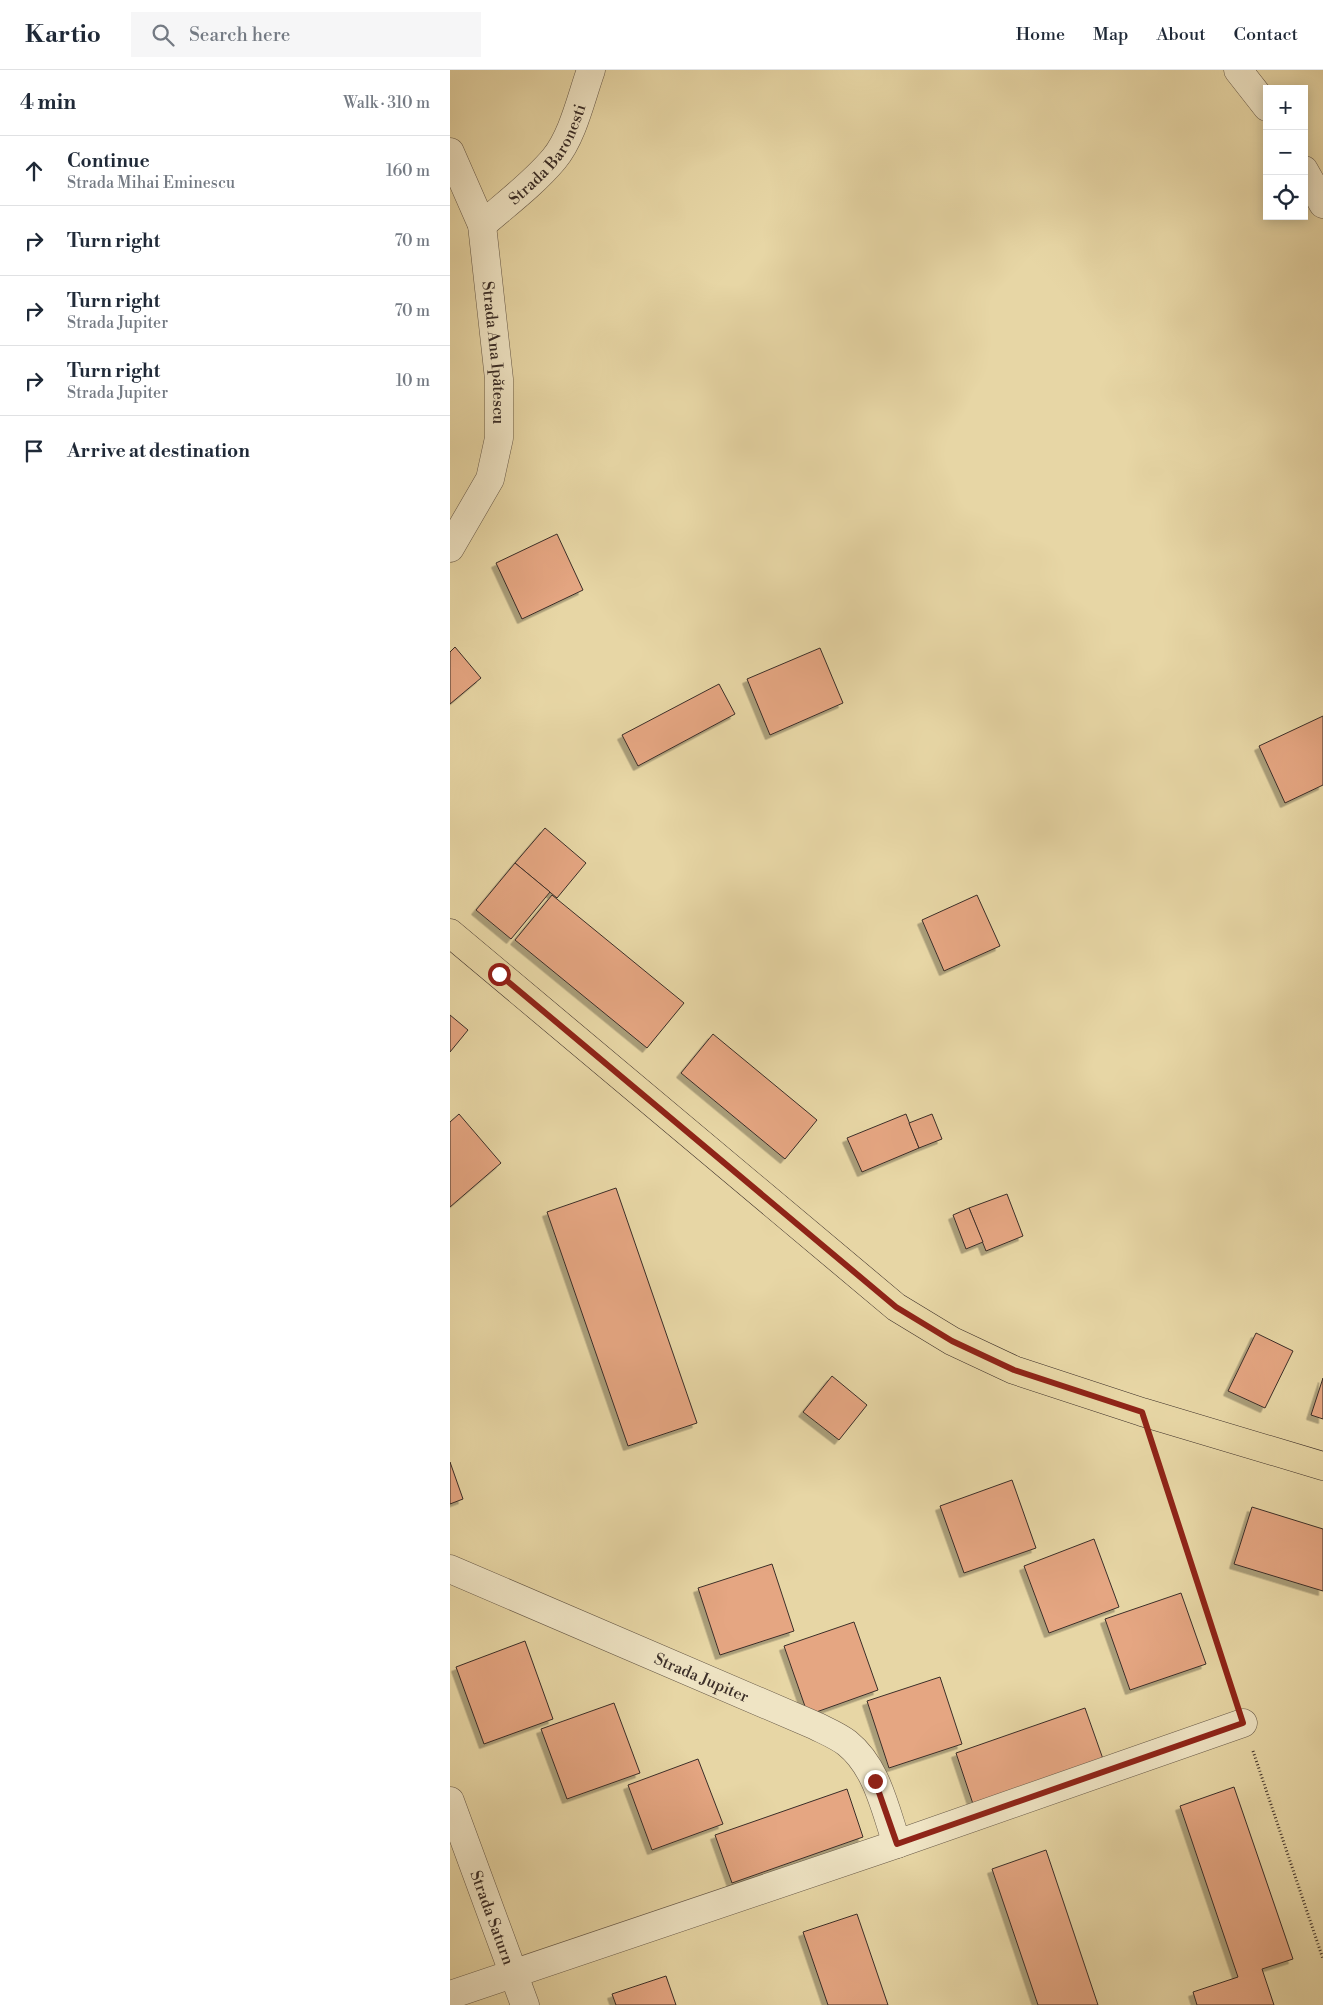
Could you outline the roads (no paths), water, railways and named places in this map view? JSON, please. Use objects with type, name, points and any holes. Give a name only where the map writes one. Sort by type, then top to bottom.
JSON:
[{"type":"main road","points":[[450,933],[896,1307],[952,1341],[1014,1370],[1142,1412],[1323,1466]]},
{"type":"street","name":"Strada Baronesti","points":[[482,224],[527,186],[554,158],[572,126],[591,70]]},
{"type":"street","points":[[1238,70],[1263,102]]},
{"type":"street","name":"Strada Ana Ipătescu","points":[[450,152],[482,224],[499,379],[499,438],[490,479],[450,548]]},
{"type":"street","points":[[1307,175],[1323,204]]},
{"type":"street","name":"Strada Jupiter","points":[[450,1569],[816,1726],[846,1743],[863,1759],[875,1781],[897,1844]]},
{"type":"street","points":[[450,1995],[897,1844],[1243,1723]]},
{"type":"street","name":"Strada Saturn","points":[[450,1801],[525,2005]]}]
